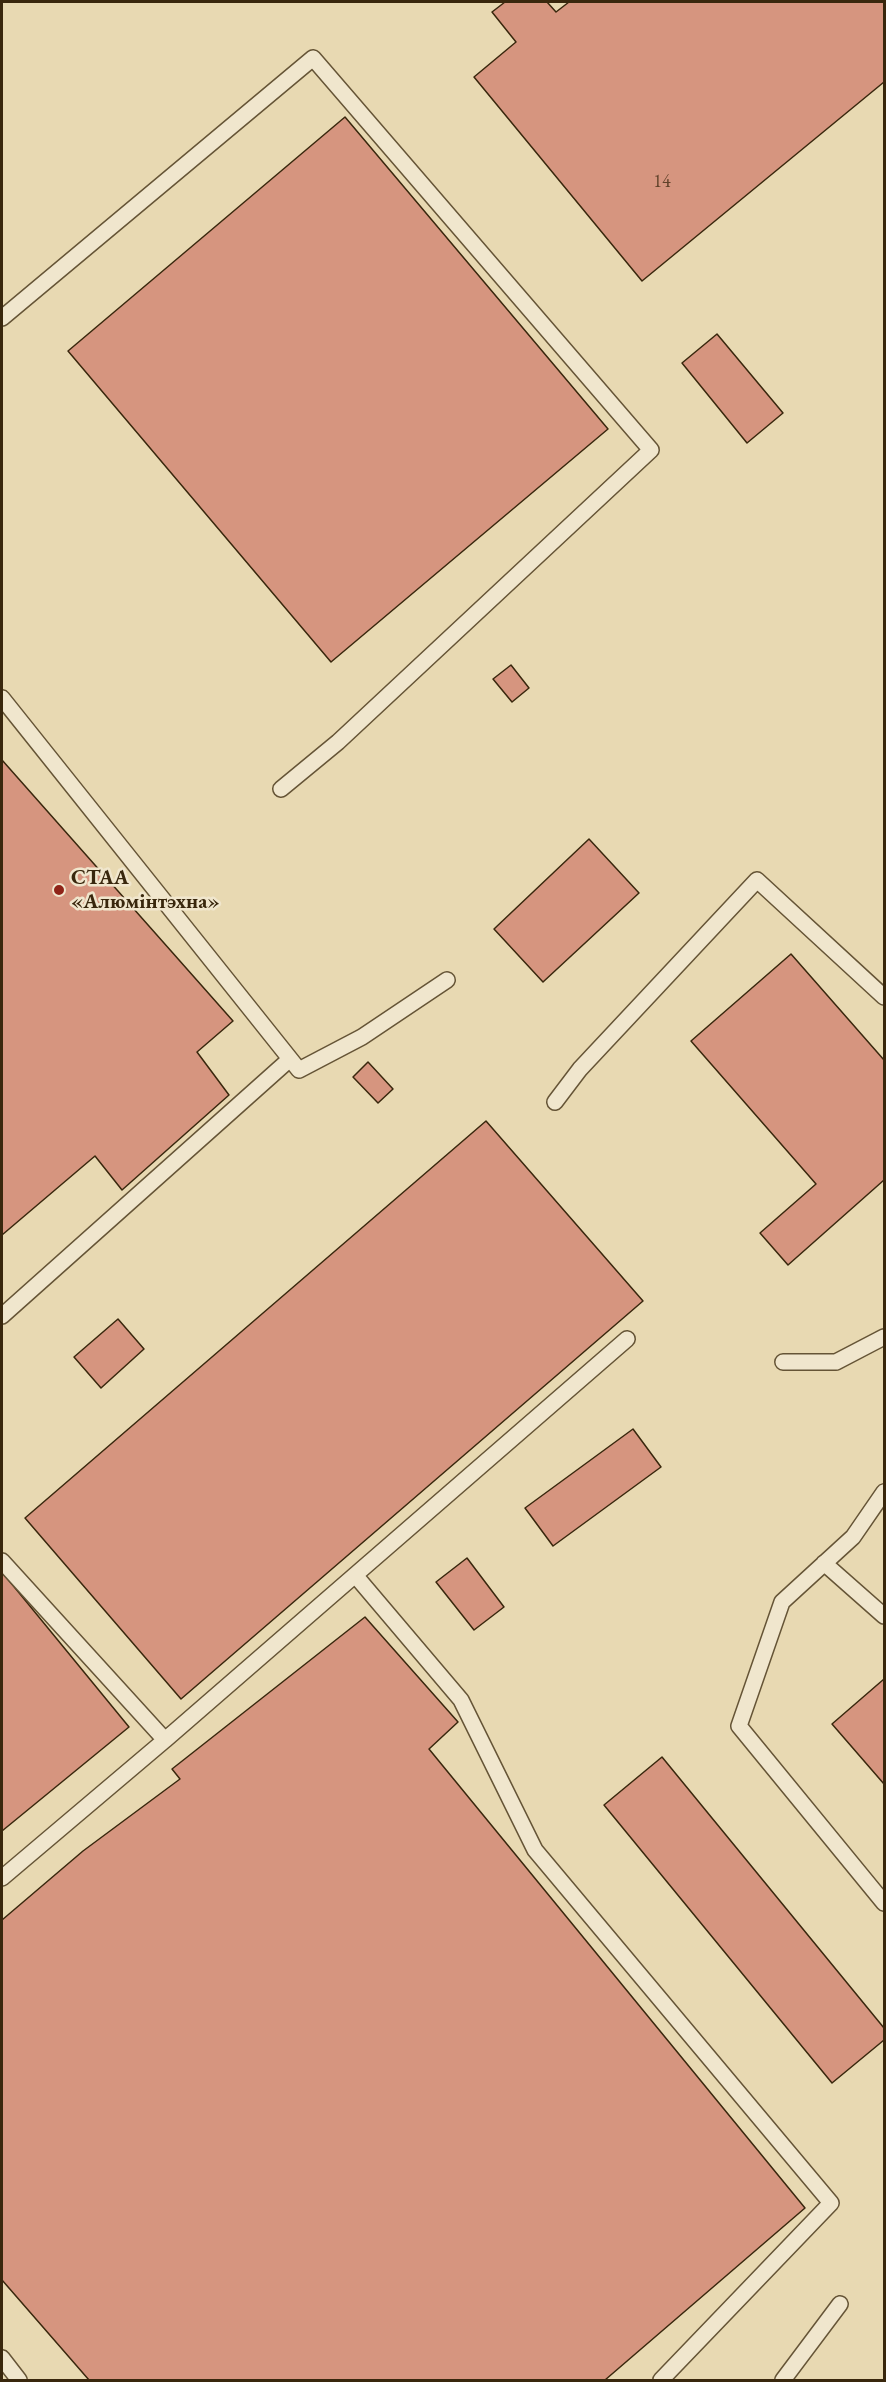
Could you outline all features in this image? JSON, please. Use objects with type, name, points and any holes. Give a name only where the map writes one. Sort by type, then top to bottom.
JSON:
[{"type":"lane","points":[[2,318],[313,58],[651,450],[338,742],[281,789]]},
{"type":"lane","points":[[2,698],[299,1071],[362,1037],[447,980]]},
{"type":"lane","points":[[555,1102],[580,1069],[757,880],[885,997]]},
{"type":"lane","points":[[2,1316],[290,1059]]},
{"type":"lane","points":[[783,1362],[836,1362],[885,1337]]},
{"type":"lane","points":[[2,1878],[165,1740],[627,1339]]},
{"type":"lane","points":[[885,1492],[853,1537],[782,1602],[739,1726],[885,1903]]},
{"type":"lane","points":[[2,1561],[165,1740]]},
{"type":"lane","points":[[824,1563],[885,1616]]},
{"type":"lane","points":[[355,1575],[461,1700],[535,1850],[831,2203],[661,2380]]},
{"type":"lane","points":[[783,2380],[840,2304]]},
{"type":"lane","points":[[2,2358],[19,2380]]},
{"type":"building","points":[[505,2],[547,2],[556,12],[569,2],[884,2],[884,82],[642,281],[474,77],[516,42],[492,12]]},
{"type":"building","points":[[345,117],[608,429],[331,662],[68,351]]},
{"type":"building","points":[[717,334],[783,413],[747,443],[682,363]]},
{"type":"building","points":[[511,665],[529,688],[512,702],[493,679]]},
{"type":"building","name":"СТАА «Алюмінтэхна»","points":[[2,760],[233,1021],[197,1052],[229,1095],[122,1190],[95,1156],[2,1235]]},
{"type":"building","points":[[589,839],[639,893],[543,982],[494,929]]},
{"type":"building","points":[[791,954],[884,1060],[884,1180],[788,1265],[760,1233],[816,1184],[691,1041]]},
{"type":"building","points":[[368,1062],[393,1089],[378,1103],[353,1077]]},
{"type":"building","points":[[486,1121],[643,1301],[181,1699],[25,1518]]},
{"type":"building","points":[[118,1319],[144,1349],[101,1388],[74,1357]]},
{"type":"building","points":[[633,1429],[661,1467],[553,1546],[525,1508]]},
{"type":"building","points":[[467,1558],[504,1607],[474,1630],[436,1582]]},
{"type":"building","points":[[2,1572],[129,1727],[2,1831]]},
{"type":"building","points":[[365,1617],[458,1722],[429,1749],[805,2208],[605,2380],[89,2380],[2,2280],[2,1920],[83,1851],[180,1779],[172,1769]]},
{"type":"building","points":[[884,1679],[884,1784],[832,1724]]},
{"type":"building","points":[[662,1757],[884,2028],[884,2040],[832,2083],[604,1805]]},
{"type":"place","name":"СТАА «Алюмінтэхна»","points":[[59,890]]}]
